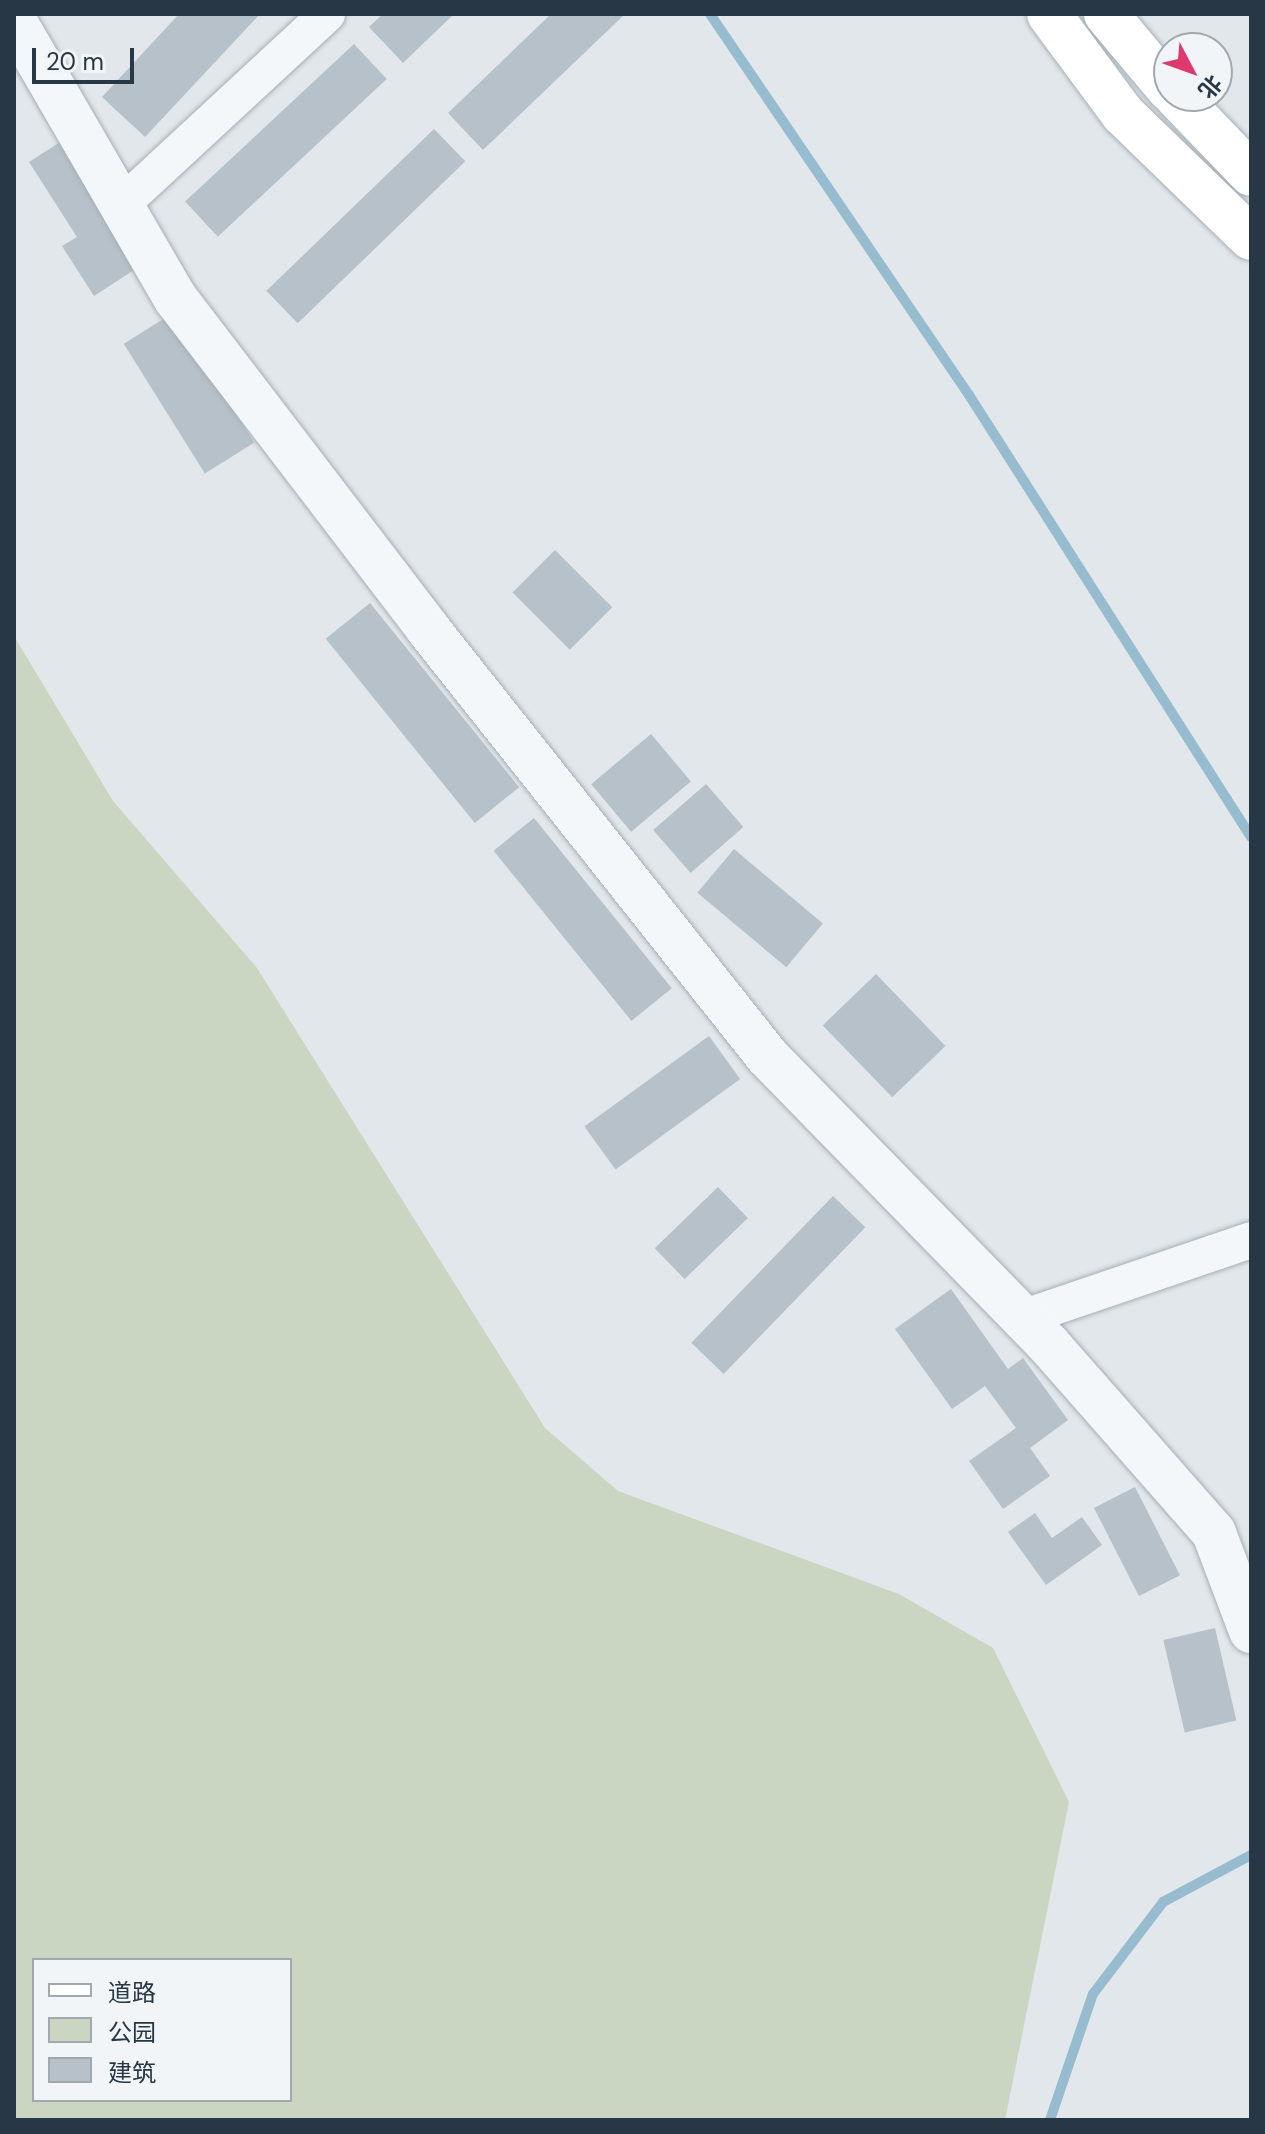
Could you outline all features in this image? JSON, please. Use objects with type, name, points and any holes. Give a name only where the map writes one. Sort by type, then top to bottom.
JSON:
[{"type":"main road","points":[[1049,14],[1123,114],[1251,238]]},
{"type":"main road","points":[[1106,14],[1153,70]]},
{"type":"main road","points":[[1191,112],[1251,174]]},
{"type":"street","points":[[121,205],[327,14]]},
{"type":"street","points":[[14,20],[176,299],[767,1056],[1022,1318],[1214,1533],[1251,1631]]},
{"type":"street","points":[[1022,1318],[1251,1240]]},
{"type":"green space","points":[[14,636],[113,801],[257,968],[545,1428],[618,1491],[899,1594],[993,1648],[1069,1802],[1005,2120],[14,2120]]},
{"type":"building","points":[[179,14],[260,14],[145,137],[102,97]]},
{"type":"building","points":[[383,14],[454,14],[403,63],[369,27]]},
{"type":"building","points":[[551,14],[625,14],[483,150],[448,113]]},
{"type":"building","points":[[354,44],[387,79],[218,237],[185,202]]},
{"type":"building","points":[[434,129],[465,161],[298,323],[266,291]]},
{"type":"building","points":[[71,135],[151,259],[94,296],[62,246],[77,237],[29,162]]},
{"type":"building","points":[[173,313],[254,443],[205,473],[124,344]]},
{"type":"building","points":[[555,550],[612,607],[570,650],[513,592]]},
{"type":"building","points":[[370,603],[519,787],[475,823],[326,639]]},
{"type":"building","points":[[651,734],[691,781],[631,832],[591,784]]},
{"type":"building","points":[[706,784],[743,827],[691,873],[653,830]]},
{"type":"building","points":[[534,818],[672,988],[631,1021],[494,851]]},
{"type":"building","points":[[734,849],[823,924],[786,967],[697,893]]},
{"type":"building","points":[[876,974],[945,1046],[892,1097],[823,1025]]},
{"type":"building","points":[[709,1036],[740,1079],[616,1169],[584,1127]]},
{"type":"building","points":[[718,1187],[748,1218],[685,1279],[655,1248]]},
{"type":"building","points":[[833,1196],[865,1227],[724,1374],[691,1343]]},
{"type":"building","points":[[951,1289],[1008,1369],[1023,1358],[1068,1420],[1030,1448],[1050,1476],[1003,1509],[969,1461],[1016,1428],[985,1386],[952,1409],[895,1329]]},
{"type":"building","points":[[1135,1487],[1180,1575],[1139,1596],[1094,1508]]},
{"type":"building","points":[[1035,1513],[1052,1538],[1082,1517],[1102,1545],[1046,1585],[1008,1532]]},
{"type":"building","points":[[1215,1628],[1236,1721],[1185,1732],[1163,1640]]},
{"type":"waterway","points":[[710,14],[969,395],[1251,837]]},
{"type":"waterway","points":[[1050,2120],[1093,1994],[1163,1902],[1251,1855]]}]
